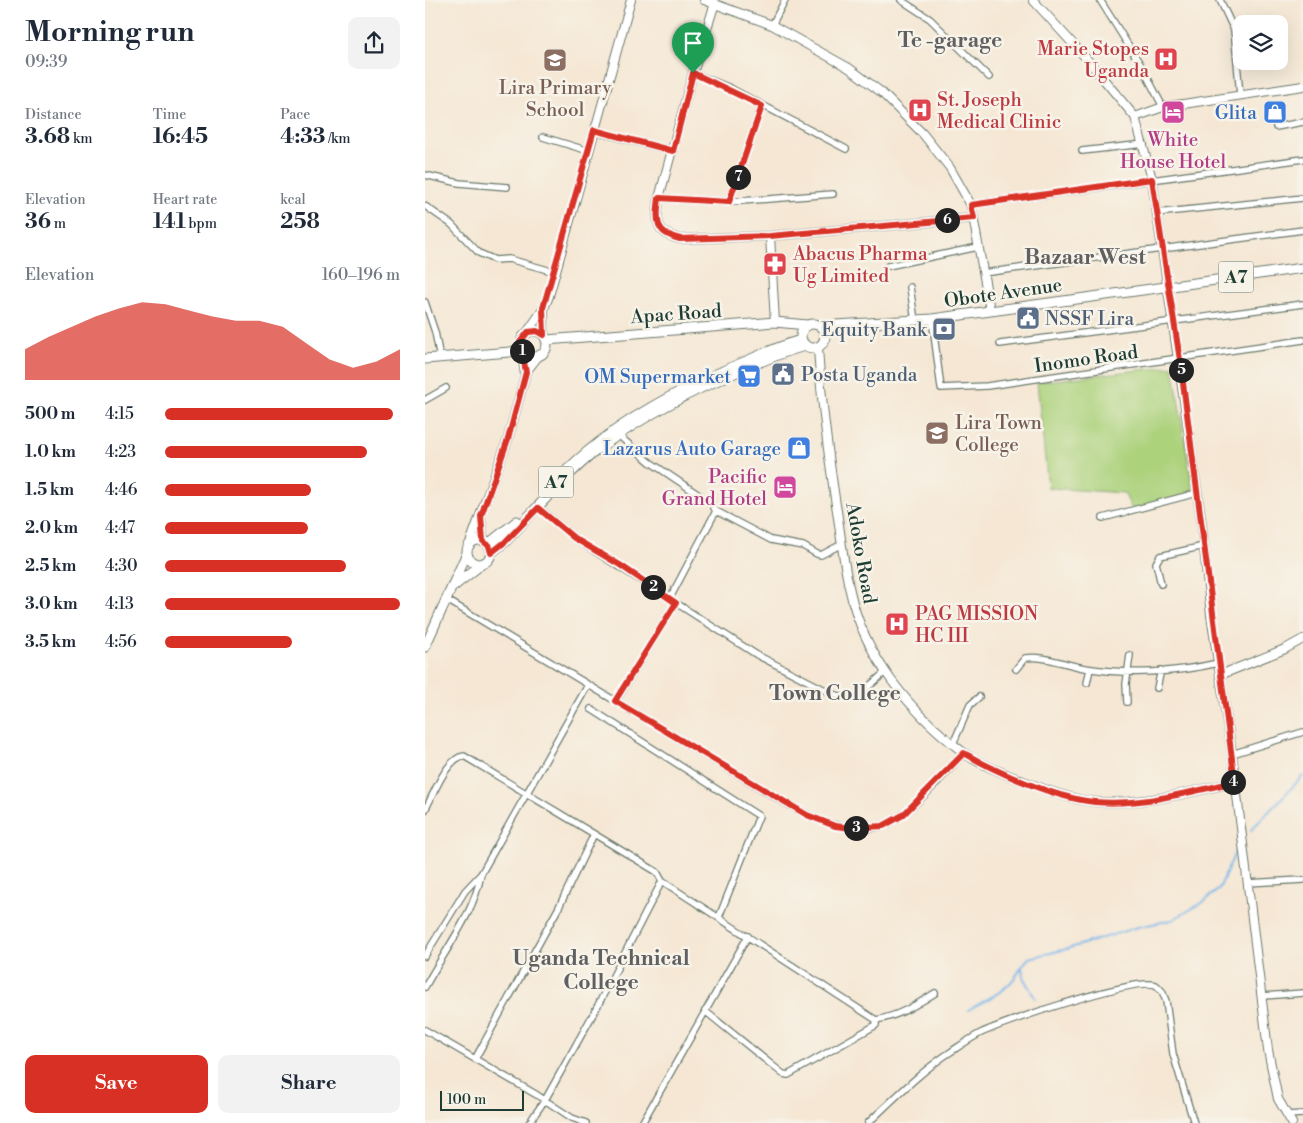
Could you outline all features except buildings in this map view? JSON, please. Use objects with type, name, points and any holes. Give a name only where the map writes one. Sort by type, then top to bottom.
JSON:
[{"type":"main road","name":"Obote Avenue","points":[[822,329],[932,319],[1168,285],[1303,268]]},
{"type":"main road","name":"Apac Road","points":[[545,338],[775,322],[807,325]]},
{"type":"main road","points":[[804,343],[802,331],[807,325]]},
{"type":"main road","name":"A7","points":[[807,325],[822,329]]},
{"type":"main road","points":[[818,347],[824,341],[822,329]]},
{"type":"main road","points":[[425,359],[522,351],[530,356],[539,356],[546,349],[545,338],[537,331],[528,332],[522,338],[522,351]]},
{"type":"main road","name":"A7","points":[[502,540],[583,454],[617,432],[671,400],[804,343],[818,347]]},
{"type":"main road","name":"A7","points":[[487,546],[502,540],[617,432]]},
{"type":"main road","name":"A7","points":[[425,646],[454,586],[471,544],[477,540],[487,546]]},
{"type":"main road","name":"A7","points":[[454,586],[488,559],[487,546]]},
{"type":"main road","points":[[467,553],[473,562],[483,563]]},
{"type":"street","points":[[528,332],[543,308],[555,272],[631,0]]},
{"type":"street","points":[[704,0],[772,25],[849,68],[881,92],[912,122],[940,155],[960,184],[971,205],[990,310]]},
{"type":"street","points":[[772,25],[785,0]]},
{"type":"street","points":[[901,0],[930,19],[989,77]]},
{"type":"street","points":[[1035,0],[1135,117],[1144,144],[1152,179],[1180,360],[1272,1070],[1278,1099],[1292,1123]]},
{"type":"street","points":[[1100,0],[1142,67],[1163,107]]},
{"type":"street","points":[[1220,0],[1234,30],[1240,95]]},
{"type":"street","points":[[715,3],[693,73],[659,198],[657,215],[660,228],[667,236],[680,239],[770,236],[974,218]]},
{"type":"street","points":[[693,73],[846,149]]},
{"type":"street","points":[[1135,117],[1163,107],[1303,86]]},
{"type":"street","points":[[729,202],[762,106]]},
{"type":"street","points":[[1276,127],[1303,122]]},
{"type":"street","points":[[594,130],[673,151]]},
{"type":"street","points":[[543,138],[589,151]]},
{"type":"street","points":[[1082,151],[1144,144]]},
{"type":"street","points":[[971,205],[1303,159]]},
{"type":"street","points":[[425,176],[507,187]]},
{"type":"street","points":[[659,198],[729,202],[833,194]]},
{"type":"street","points":[[1156,213],[1303,198]]},
{"type":"street","points":[[425,206],[451,224],[479,253],[495,260],[509,259],[555,272]]},
{"type":"street","points":[[983,273],[1303,230]]},
{"type":"street","points":[[770,236],[775,322]]},
{"type":"street","points":[[888,266],[978,247]]},
{"type":"street","points":[[910,287],[915,321]]},
{"type":"street","points":[[425,302],[435,332],[440,358]]},
{"type":"street","points":[[1000,344],[1303,304]]},
{"type":"street","points":[[543,308],[545,338]]},
{"type":"street","name":"Inomo Road","points":[[932,319],[941,388],[987,386],[1180,360],[1303,340]]},
{"type":"street","name":"Adoko Road","points":[[818,347],[828,444],[850,592],[858,618],[884,673],[915,707],[964,753],[993,769],[1027,783],[1077,799],[1095,802],[1154,798],[1235,782]]},
{"type":"street","points":[[522,351],[526,372]]},
{"type":"street","points":[[471,544],[508,439],[526,372],[539,356]]},
{"type":"street","points":[[425,400],[446,388]]},
{"type":"street","points":[[617,432],[650,462],[711,503],[716,511],[771,540],[803,546],[821,555],[842,544]]},
{"type":"street","points":[[1103,518],[1197,492]]},
{"type":"street","points":[[538,508],[574,538],[757,655],[833,694],[844,698],[853,696],[884,673]]},
{"type":"street","points":[[670,598],[716,511]]},
{"type":"street","points":[[481,516],[487,546]]},
{"type":"street","points":[[1161,584],[1155,562],[1160,556],[1204,546]]},
{"type":"street","points":[[447,600],[807,815],[835,826],[852,828],[883,826],[903,815],[964,753]]},
{"type":"street","points":[[615,701],[676,603]]},
{"type":"street","points":[[1220,675],[1285,649],[1303,639]]},
{"type":"street","points":[[1127,702],[1130,655]]},
{"type":"street","points":[[1016,668],[1025,658],[1041,657],[1090,669],[1128,671],[1161,670],[1218,663]]},
{"type":"street","points":[[1087,683],[1090,669]]},
{"type":"street","points":[[1157,688],[1161,670]]},
{"type":"street","points":[[425,956],[465,891],[481,874],[588,685]]},
{"type":"street","points":[[953,744],[970,705],[979,697]]},
{"type":"street","points":[[591,709],[759,816],[719,917]]},
{"type":"street","points":[[1232,754],[1303,732]]},
{"type":"street","points":[[425,810],[450,762],[458,756],[470,758],[657,872],[662,881],[876,1020],[907,1011],[935,992]]},
{"type":"street","points":[[475,1058],[559,907],[594,834]]},
{"type":"street","points":[[425,986],[470,908],[478,889],[481,874]]},
{"type":"street","points":[[1248,883],[1303,880]]},
{"type":"street","points":[[529,1123],[545,1100],[610,984],[662,881]]},
{"type":"street","points":[[642,1123],[748,936]]},
{"type":"street","points":[[868,1123],[922,1073],[950,1052],[981,1034],[1080,999],[1131,985],[1148,983],[1156,985],[1165,996],[1173,1054],[1194,1123]]},
{"type":"street","points":[[1263,996],[1303,993]]},
{"type":"street","points":[[705,1011],[783,1074],[788,1075],[876,1025],[876,1020]]},
{"type":"street","points":[[425,1030],[475,1058],[572,1118],[586,1123]]},
{"type":"street","points":[[1287,1115],[1303,1114]]},
{"type":"green space","points":[[1173,366],[1193,493],[1132,509],[1124,493],[1048,488],[1037,382]]},
{"type":"waterway","points":[[1251,830],[1303,776]]},
{"type":"waterway","points":[[1035,998],[1023,977],[1022,966],[1029,958],[1067,949],[1138,927],[1172,920],[1202,903],[1219,889],[1235,853],[1237,843]]},
{"type":"waterway","points":[[968,1010],[991,998],[1011,983],[1021,968]]},
{"type":"place","name":"Marie Stopes Uganda","points":[[1166,59]]},
{"type":"place","name":"Lira Primary School","points":[[555,60]]},
{"type":"place","name":"St. Joseph Medical Clinic","points":[[920,110]]},
{"type":"place","name":"White House Hotel","points":[[1173,112]]},
{"type":"place","name":"Glita","points":[[1275,112]]},
{"type":"place","name":"Abacus Pharma Ug Limited","points":[[775,264]]},
{"type":"place","name":"NSSF Lira","points":[[1028,318]]},
{"type":"place","name":"Equity Bank","points":[[944,329]]},
{"type":"place","name":"Posta Uganda","points":[[783,374]]},
{"type":"place","name":"OM Supermarket","points":[[749,376]]},
{"type":"place","name":"Lira Town College","points":[[937,433]]},
{"type":"place","name":"Lazarus Auto Garage","points":[[799,448]]},
{"type":"place","name":"Pacific Grand Hotel","points":[[785,487]]},
{"type":"place","name":"PAG MISSION HC III","points":[[897,624]]},
{"type":"district","name":"Te -garage","points":[[950,40]]},
{"type":"district","name":"Bazaar West","points":[[1085,257]]},
{"type":"district","name":"Town College","points":[[835,693]]},
{"type":"district","name":"Uganda Technical College","points":[[601,970]]},
{"type":"route","points":[[693,73],[730,88],[762,106],[729,202],[659,198],[657,215],[660,228],[667,236],[680,239],[770,236],[899,223],[974,218],[971,205],[1152,179],[1180,360],[1210,590],[1211,615],[1235,782],[1177,795],[1118,802],[1095,802],[1077,799],[1027,783],[993,769],[964,753],[903,815],[883,826],[852,828],[835,826],[807,815],[761,789],[615,701],[676,603],[670,598],[574,538],[538,508],[505,542],[491,553],[488,544],[483,541],[481,516],[508,439],[526,372],[520,342],[524,334],[532,330],[544,335],[543,308],[549,296],[594,130],[673,151],[693,73]]}]
